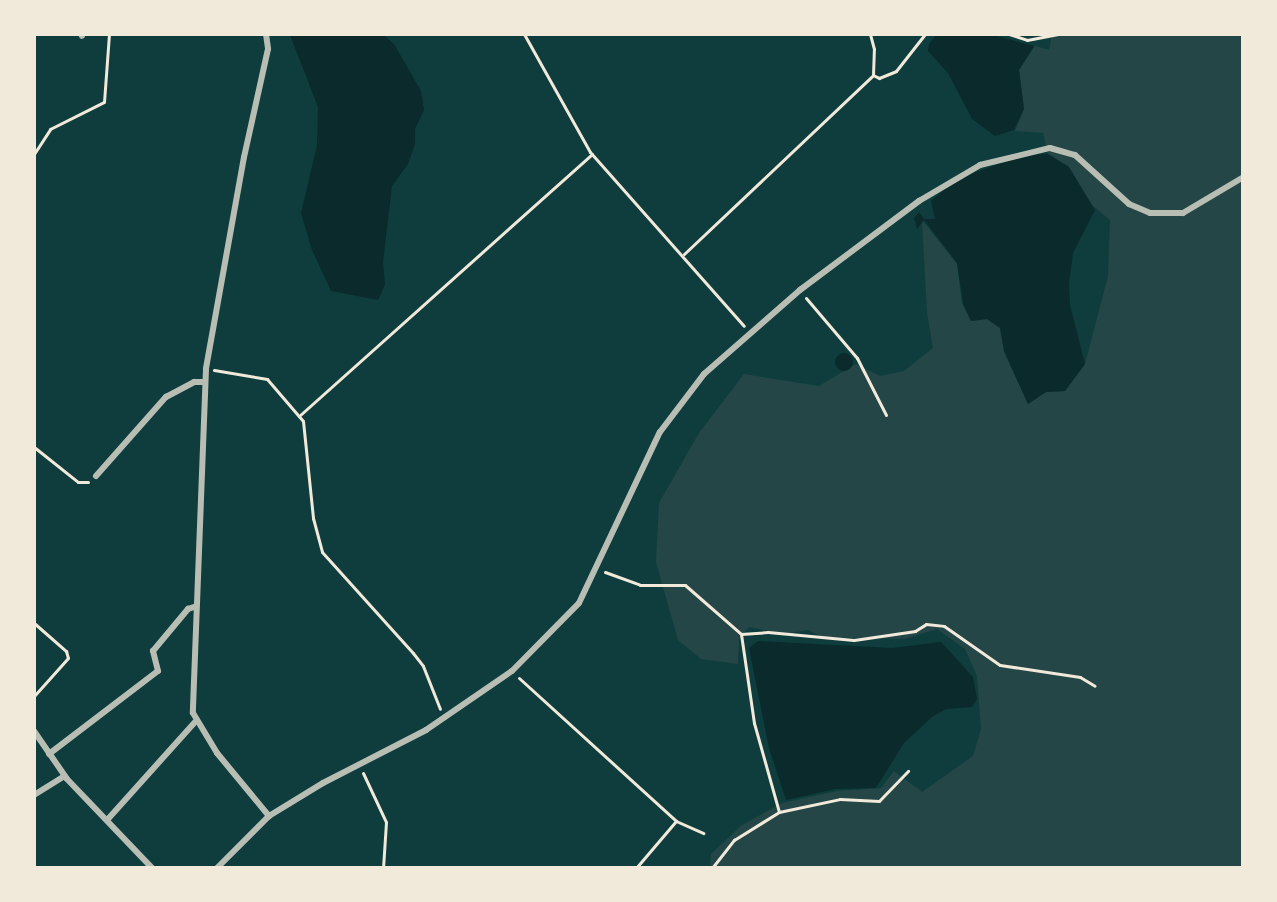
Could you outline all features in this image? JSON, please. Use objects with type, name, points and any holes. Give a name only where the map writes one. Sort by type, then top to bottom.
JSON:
[{"type":"street","points":[[266,34],[268,49],[244,157],[206,369],[194,607],[195,722],[269,816]]},
{"type":"street","points":[[217,867],[269,816],[359,764],[444,719],[512,671],[579,603],[598,569],[660,432],[704,374],[749,332],[800,290],[919,201],[980,165],[1012,154],[1066,150],[1128,204],[1150,213],[1183,213],[1242,178]]},
{"type":"street","points":[[96,476],[166,397],[194,382],[205,382]]},
{"type":"street","points":[[49,754],[158,671],[153,651],[188,609],[194,607]]},
{"type":"street","points":[[108,819],[195,722]]},
{"type":"street","points":[[34,731],[65,776],[152,867]]},
{"type":"street","points":[[34,795],[65,776]]},
{"type":"path","points":[[34,154],[51,129],[104,102],[109,34]]},
{"type":"path","points":[[524,34],[592,154],[684,254],[749,332]]},
{"type":"path","points":[[870,34],[873,75]]},
{"type":"path","points":[[873,75],[879,78],[896,72],[925,34]]},
{"type":"path","points":[[1009,34],[1027,40],[1059,34]]},
{"type":"path","points":[[684,254],[873,75]]},
{"type":"path","points":[[299,416],[592,154]]},
{"type":"path","points":[[800,290],[857,358],[886,415]]},
{"type":"path","points":[[206,369],[267,379],[299,416],[303,422],[313,519],[322,552],[423,666],[444,719]]},
{"type":"path","points":[[34,447],[78,482],[85,484],[96,476]]},
{"type":"path","points":[[598,569],[640,585],[685,585],[741,634],[754,723],[779,812]]},
{"type":"path","points":[[34,622],[66,651],[68,658],[34,696]]},
{"type":"path","points":[[741,634],[768,632],[854,640],[915,631],[926,624],[944,626],[1000,665],[1080,677],[1095,686]]},
{"type":"path","points":[[512,671],[676,821],[703,833]]},
{"type":"path","points":[[359,764],[386,822],[383,867]]},
{"type":"path","points":[[712,867],[734,840],[779,812],[840,799],[879,801],[908,771]]},
{"type":"path","points":[[636,867],[676,821]]},
{"type":"shaded area","points":[[937,34],[993,35],[1034,46],[1019,70],[1024,109],[1014,130],[995,136],[972,119],[948,73],[928,51],[929,44]]},
{"type":"shaded area","points":[[290,35],[384,35],[394,44],[421,91],[424,110],[415,129],[415,144],[408,164],[392,186],[383,262],[385,285],[378,300],[331,291],[312,250],[301,213],[317,145],[318,107]]},
{"type":"shaded area","points":[[1052,35],[1242,35],[1242,867],[710,867],[711,854],[742,825],[782,803],[837,791],[881,788],[894,771],[922,792],[973,756],[981,729],[977,676],[965,649],[937,629],[905,639],[822,637],[808,630],[784,634],[749,627],[739,639],[738,664],[701,659],[678,640],[656,562],[659,503],[699,433],[744,374],[819,386],[856,364],[880,376],[904,371],[933,348],[927,313],[922,220],[957,264],[962,304],[971,321],[987,319],[1000,328],[1004,351],[1028,404],[1046,392],[1065,391],[1085,364],[1108,276],[1110,220],[1087,201],[1069,167],[1048,154],[1043,133],[1015,131],[1024,109],[1019,70],[1035,46],[1049,50]]},
{"type":"shaded area","points":[[1048,154],[1069,167],[1095,210],[1073,253],[1069,284],[1070,305],[1085,364],[1065,391],[1046,392],[1028,404],[1004,351],[1000,328],[987,319],[971,321],[963,303],[957,263],[924,220],[917,229],[914,218],[919,212],[924,219],[935,219],[931,201],[958,178],[1025,155]]},
{"type":"shaded area","points":[[840,353],[848,353],[853,358],[851,369],[840,371],[835,366],[835,358]]},
{"type":"shaded area","points":[[758,641],[892,648],[941,642],[973,677],[977,699],[972,707],[946,709],[932,717],[904,743],[876,788],[836,789],[786,800],[769,748],[749,648]]}]
